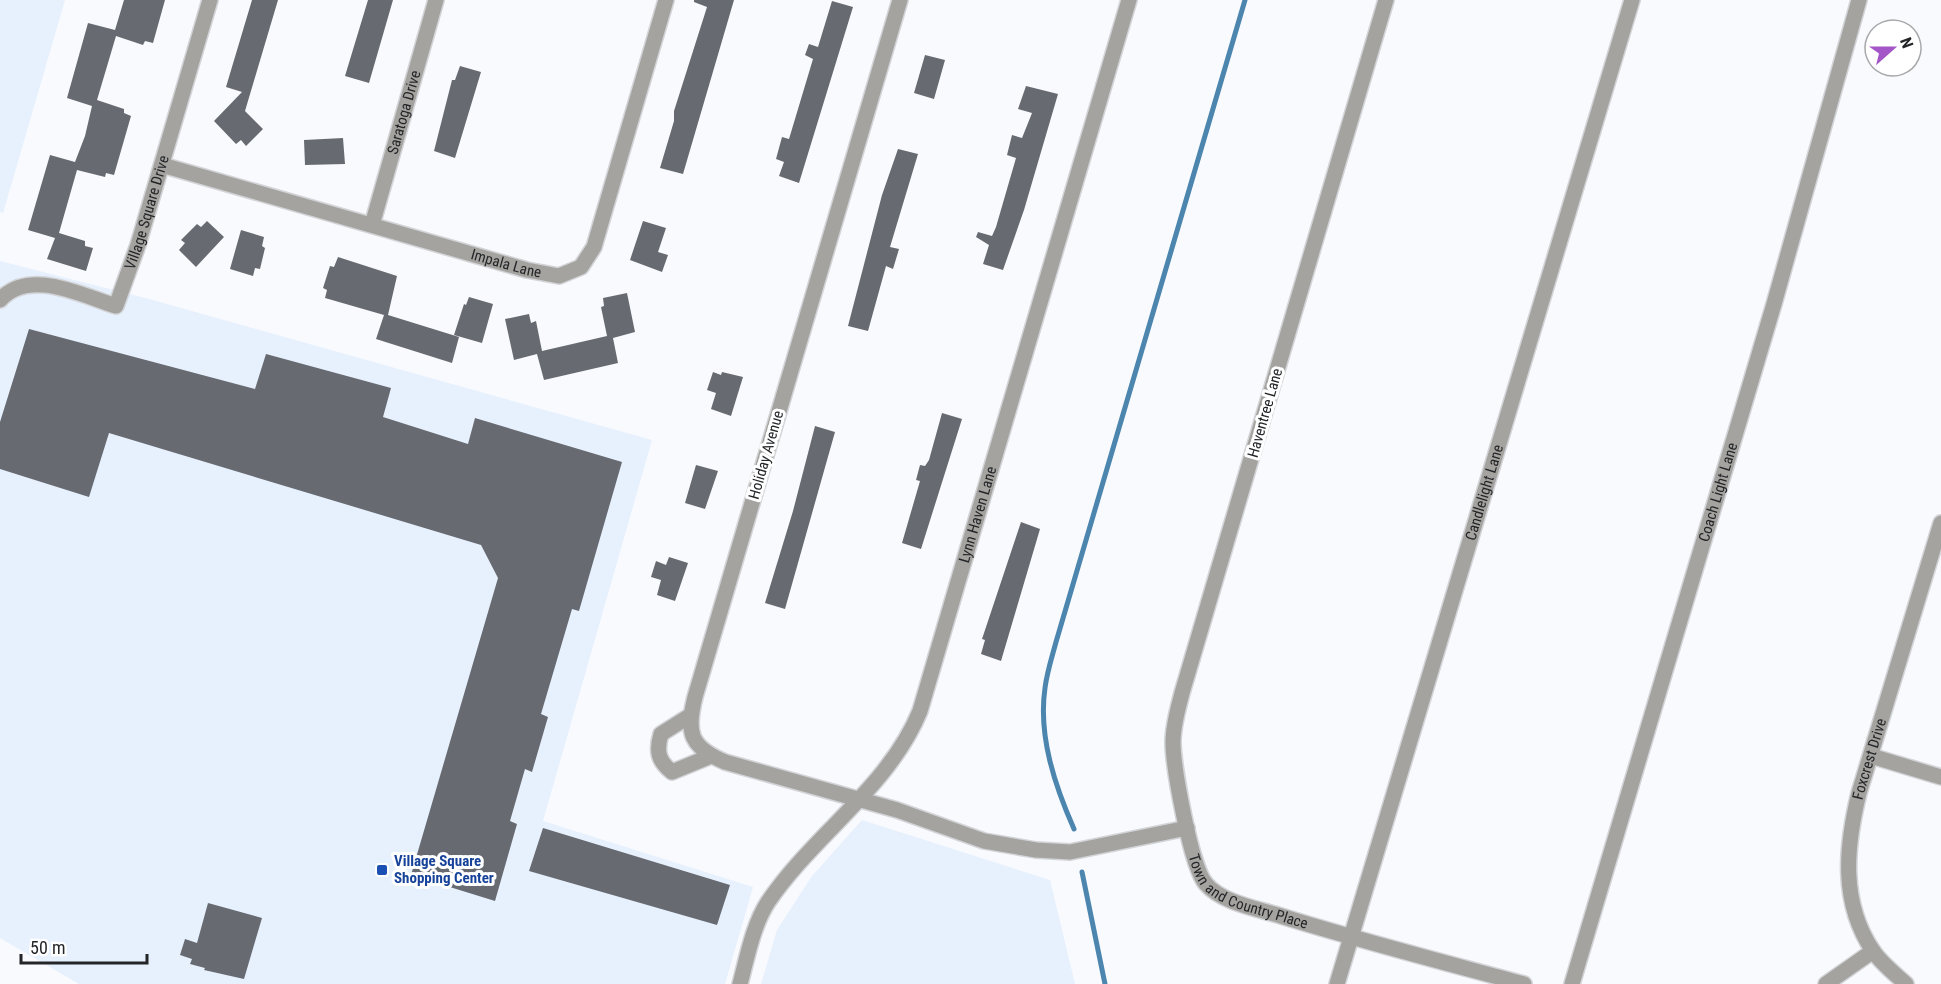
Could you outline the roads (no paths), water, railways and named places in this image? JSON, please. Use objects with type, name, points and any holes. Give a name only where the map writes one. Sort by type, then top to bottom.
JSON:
[{"type":"street","name":"Village Square Drive","points":[[0,300],[20,286],[36,283],[116,306],[138,245],[210,0]]},
{"type":"street","name":"Saratoga Drive","points":[[372,225],[436,0]]},
{"type":"street","name":"Impala Lane","points":[[162,165],[527,270],[559,276],[581,267],[594,247],[666,0]]},
{"type":"street","name":"Holiday Avenue","points":[[857,800],[802,786],[711,756],[696,744],[690,731],[691,715],[900,0]]},
{"type":"street","name":"Lynn Haven Lane","points":[[740,984],[754,936],[767,904],[823,835],[891,764],[909,738],[920,711],[1129,0]]},
{"type":"street","name":"Haventree Lane","points":[[1187,828],[1173,744],[1174,723],[1386,0]]},
{"type":"street","name":"Candlelight Lane","points":[[1338,984],[1350,937],[1374,866],[1632,0]]},
{"type":"street","name":"Coach Light Lane","points":[[1572,984],[1774,304],[1859,0]]},
{"type":"street","name":"Foxcrest Drive","points":[[1906,984],[1873,951],[1852,901],[1847,865],[1850,828],[1940,533]]},
{"type":"street","points":[[691,715],[661,734],[657,749],[663,765],[672,772],[711,756]]},
{"type":"street","points":[[1871,756],[1941,777]]},
{"type":"street","name":"Town and Country Place","points":[[857,800],[984,841],[1036,850],[1070,852],[1187,828],[1197,868],[1206,885],[1241,903],[1350,937],[1524,984]]},
{"type":"street","points":[[1826,984],[1873,951]]},
{"type":"waterway","points":[[1074,829],[1060,796],[1046,742],[1043,706],[1047,676],[1245,0]]},
{"type":"waterway","points":[[1082,872],[1105,984]]},
{"type":"place","name":"Village Square Shopping Center","points":[[382,870]]}]
